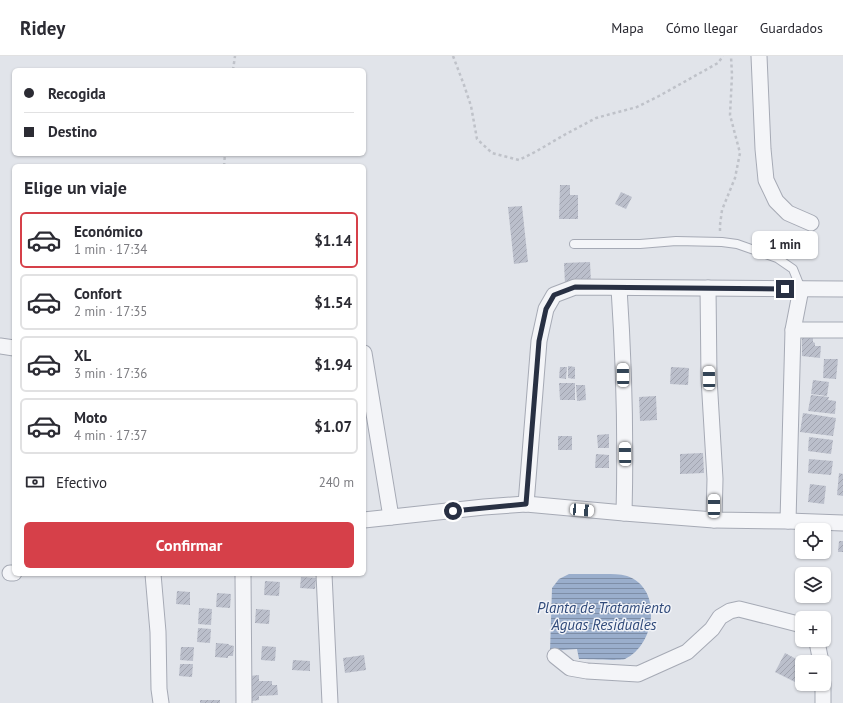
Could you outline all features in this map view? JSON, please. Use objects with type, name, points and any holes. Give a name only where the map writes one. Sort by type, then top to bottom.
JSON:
[{"type":"street","points":[[759,56],[763,149],[766,180],[776,201],[788,213],[811,223]]},
{"type":"street","points":[[526,504],[539,341],[546,309],[554,295],[575,287],[843,289]]},
{"type":"street","points":[[619,288],[623,344],[625,470],[624,513]]},
{"type":"street","points":[[708,288],[709,378],[715,479],[714,520]]},
{"type":"street","points":[[788,521],[792,330],[801,289]]},
{"type":"street","points":[[792,330],[843,330]]},
{"type":"street","points":[[0,346],[12,348]]},
{"type":"street","points":[[366,365],[391,517]]},
{"type":"street","points":[[366,520],[526,504],[714,520],[843,523]]},
{"type":"street","points":[[153,576],[158,632],[159,689],[161,703]]},
{"type":"street","points":[[243,576],[244,703]]},
{"type":"street","points":[[324,576],[330,703]]},
{"type":"street","points":[[555,656],[570,668],[588,671],[638,674],[687,652],[712,629],[720,617],[730,611],[739,609],[795,623]]},
{"type":"street","points":[[823,691],[823,703]]},
{"type":"lane","points":[[574,244],[640,244],[676,240],[737,244],[776,258],[793,269],[801,289]]},
{"type":"path","points":[[233,68],[236,56]]},
{"type":"path","points":[[453,56],[471,106],[477,139],[492,153],[519,160],[596,118],[637,107],[659,96],[718,63],[723,56]]},
{"type":"path","points":[[722,242],[720,225],[722,210],[735,178],[740,153],[730,115],[732,75],[731,56]]},
{"type":"water","name":"Planta de Tratamiento Aguas Residuales","points":[[569,574],[619,574],[639,582],[646,592],[650,604],[651,617],[649,630],[643,642],[635,652],[622,660],[610,660],[579,659],[577,649],[550,651],[552,588],[559,579]]},
{"type":"building","points":[[560,185],[570,185],[570,195],[578,195],[578,219],[559,219]]},
{"type":"building","points":[[621,192],[632,197],[626,209],[615,204]]},
{"type":"building","points":[[522,206],[528,262],[514,264],[508,207]]},
{"type":"building","points":[[590,262],[591,283],[565,284],[564,263]]},
{"type":"building","points":[[802,337],[813,338],[815,346],[821,346],[820,358],[802,356]]},
{"type":"building","points":[[824,359],[838,359],[836,379],[823,378]]},
{"type":"building","points":[[568,366],[575,367],[575,379],[568,378]]},
{"type":"building","points":[[560,367],[567,367],[566,379],[559,378]]},
{"type":"building","points":[[671,367],[689,368],[688,385],[670,384]]},
{"type":"building","points":[[813,380],[829,382],[827,396],[811,394]]},
{"type":"building","points":[[559,383],[575,383],[575,400],[560,400]]},
{"type":"building","points":[[576,385],[585,385],[586,400],[577,401]]},
{"type":"building","points":[[811,395],[829,397],[828,400],[836,401],[835,414],[808,411]]},
{"type":"building","points":[[656,396],[657,420],[640,421],[639,397]]},
{"type":"building","points":[[803,413],[836,418],[833,436],[800,432]]},
{"type":"building","points":[[609,434],[609,448],[598,448],[597,435]]},
{"type":"building","points":[[558,436],[572,436],[572,450],[558,450]]},
{"type":"building","points":[[809,437],[833,440],[831,454],[808,451]]},
{"type":"building","points":[[703,453],[704,473],[680,474],[680,454]]},
{"type":"building","points":[[596,454],[609,455],[609,468],[595,468]]},
{"type":"building","points":[[809,459],[833,461],[831,475],[808,473]]},
{"type":"building","points":[[839,473],[843,474],[843,496],[837,495]]},
{"type":"building","points":[[810,484],[826,486],[824,504],[808,502]]},
{"type":"building","points":[[839,541],[843,541],[843,552],[838,552]]},
{"type":"building","points":[[301,577],[316,578],[315,589],[300,588]]},
{"type":"building","points":[[265,581],[280,582],[279,596],[264,595]]},
{"type":"building","points":[[177,591],[190,592],[190,605],[176,604]]},
{"type":"building","points":[[217,593],[231,594],[230,608],[216,607]]},
{"type":"building","points":[[199,608],[212,609],[211,625],[198,624]]},
{"type":"building","points":[[256,609],[270,610],[269,624],[255,623]]},
{"type":"building","points":[[198,628],[211,629],[210,643],[197,642]]},
{"type":"building","points":[[216,643],[234,646],[233,656],[228,656],[228,658],[215,657]]},
{"type":"building","points":[[262,646],[276,647],[275,661],[261,660]]},
{"type":"building","points":[[181,647],[194,647],[193,661],[180,660]]},
{"type":"building","points":[[785,653],[795,658],[795,682],[775,672]]},
{"type":"building","points":[[364,655],[366,670],[345,673],[343,658]]},
{"type":"building","points":[[293,660],[310,661],[310,671],[292,670]]},
{"type":"building","points":[[180,664],[193,664],[192,677],[179,676]]},
{"type":"building","points":[[259,675],[259,681],[272,681],[272,685],[277,685],[278,695],[259,696],[259,700],[252,701],[250,676]]},
{"type":"building","points":[[200,700],[220,700],[220,703],[200,703]]},
{"type":"route","points":[[453,511],[526,504],[539,341],[546,309],[554,295],[575,287],[785,289]]}]
